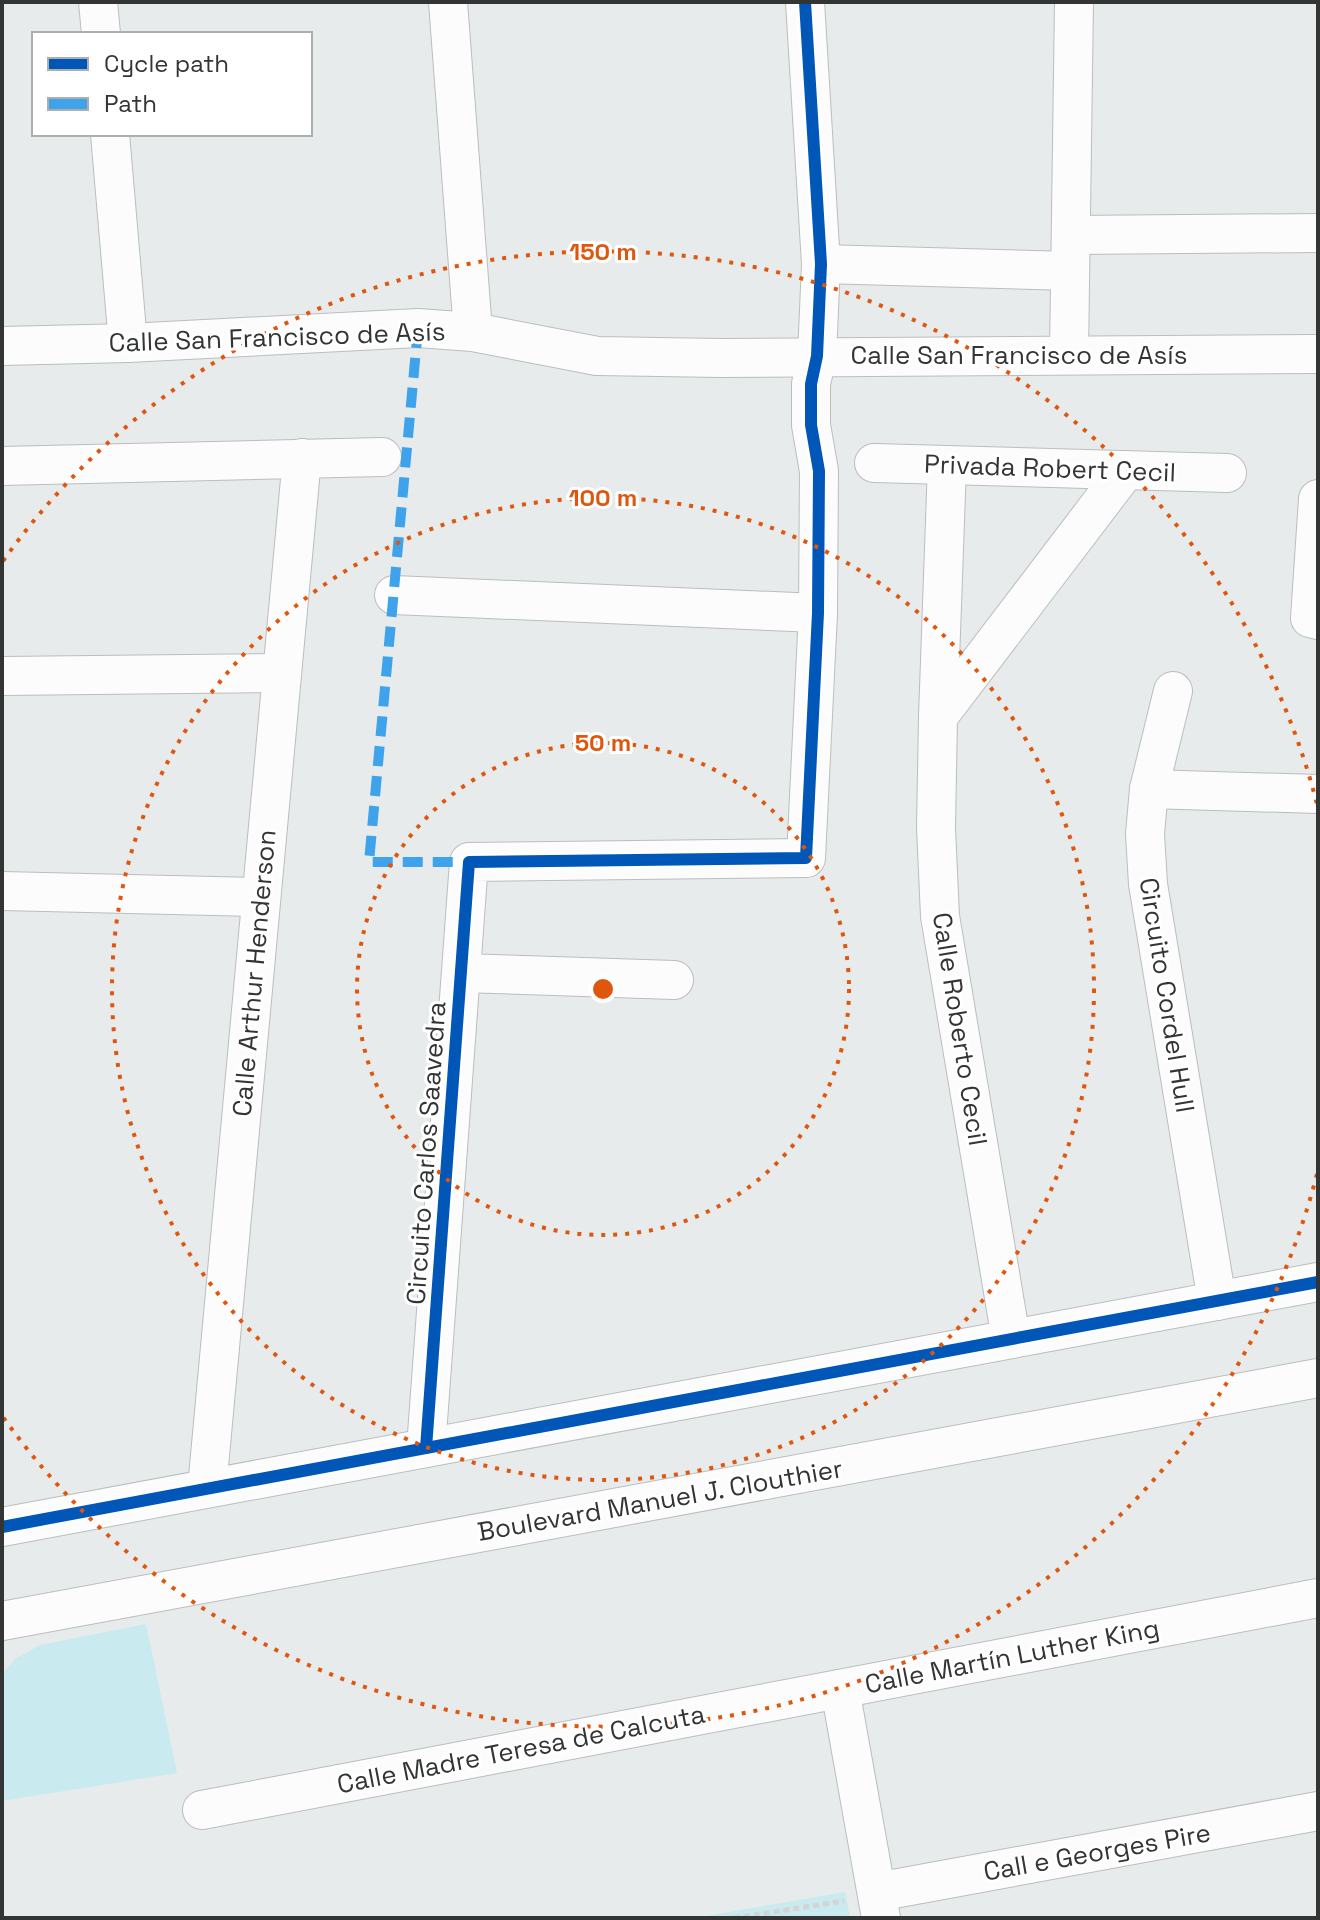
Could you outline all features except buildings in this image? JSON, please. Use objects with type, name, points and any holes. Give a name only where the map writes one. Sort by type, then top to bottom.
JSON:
[{"type":"street","points":[[98,2],[101,32]]},
{"type":"street","points":[[448,2],[473,332]]},
{"type":"street","points":[[394,595],[818,613],[819,471],[811,425],[811,384],[817,356],[821,264],[805,2]]},
{"type":"street","points":[[1069,355],[1074,2]]},
{"type":"street","points":[[110,136],[128,343]]},
{"type":"street","points":[[821,264],[1071,253],[1318,233]]},
{"type":"street","name":"Calle San Francisco de Asís","points":[[2,346],[128,343],[418,328],[473,332],[597,356],[1318,354]]},
{"type":"street","points":[[2,466],[382,457]]},
{"type":"street","name":"Calle Arthur Henderson","points":[[207,1488],[302,458]]},
{"type":"street","name":"Privada Robert Cecil","points":[[874,463],[1227,473]]},
{"type":"street","name":"Calle Roberto Cecil","points":[[947,465],[936,828],[940,916],[1011,1339]]},
{"type":"street","points":[[938,717],[1126,470]]},
{"type":"street","points":[[1318,499],[1310,618],[1318,620]]},
{"type":"street","name":"Circuito Carlos Saavedra","points":[[426,1448],[469,862],[806,858],[818,613]]},
{"type":"street","points":[[2,676],[282,673]]},
{"type":"street","name":"Circuito Cordel Hull","points":[[1173,691],[1149,789],[1145,834],[1148,884],[1217,1301]]},
{"type":"street","points":[[1149,789],[1318,794]]},
{"type":"street","points":[[2,891],[261,897]]},
{"type":"street","points":[[461,973],[674,980]]},
{"type":"street","points":[[2,1527],[1318,1282]]},
{"type":"street","name":"Boulevard Manuel J. Clouthier","points":[[2,1621],[1318,1378]]},
{"type":"street","name":"Calle Martín Luther King","points":[[879,1905],[840,1689],[1318,1598]]},
{"type":"street","name":"Calle Madre Teresa de Calcuta","points":[[202,1810],[840,1689]]},
{"type":"street","name":"Call e Georges Pire","points":[[879,1905],[1318,1811]]},
{"type":"path","points":[[734,1918],[840,1902]]},
{"type":"shaded area","points":[[146,1624],[177,1773],[2,1801],[2,1674],[15,1659],[40,1645]]},
{"type":"shaded area","points":[[845,1892],[850,1918],[704,1918],[706,1916]]},
{"type":"marked path","points":[[418,328],[369,862],[469,862]]},
{"type":"cycle path","points":[[426,1448],[469,862],[806,858],[818,613],[819,471],[811,425],[811,384],[817,356],[821,264],[805,2]]},
{"type":"cycle path","points":[[2,1527],[1318,1282]]}]
